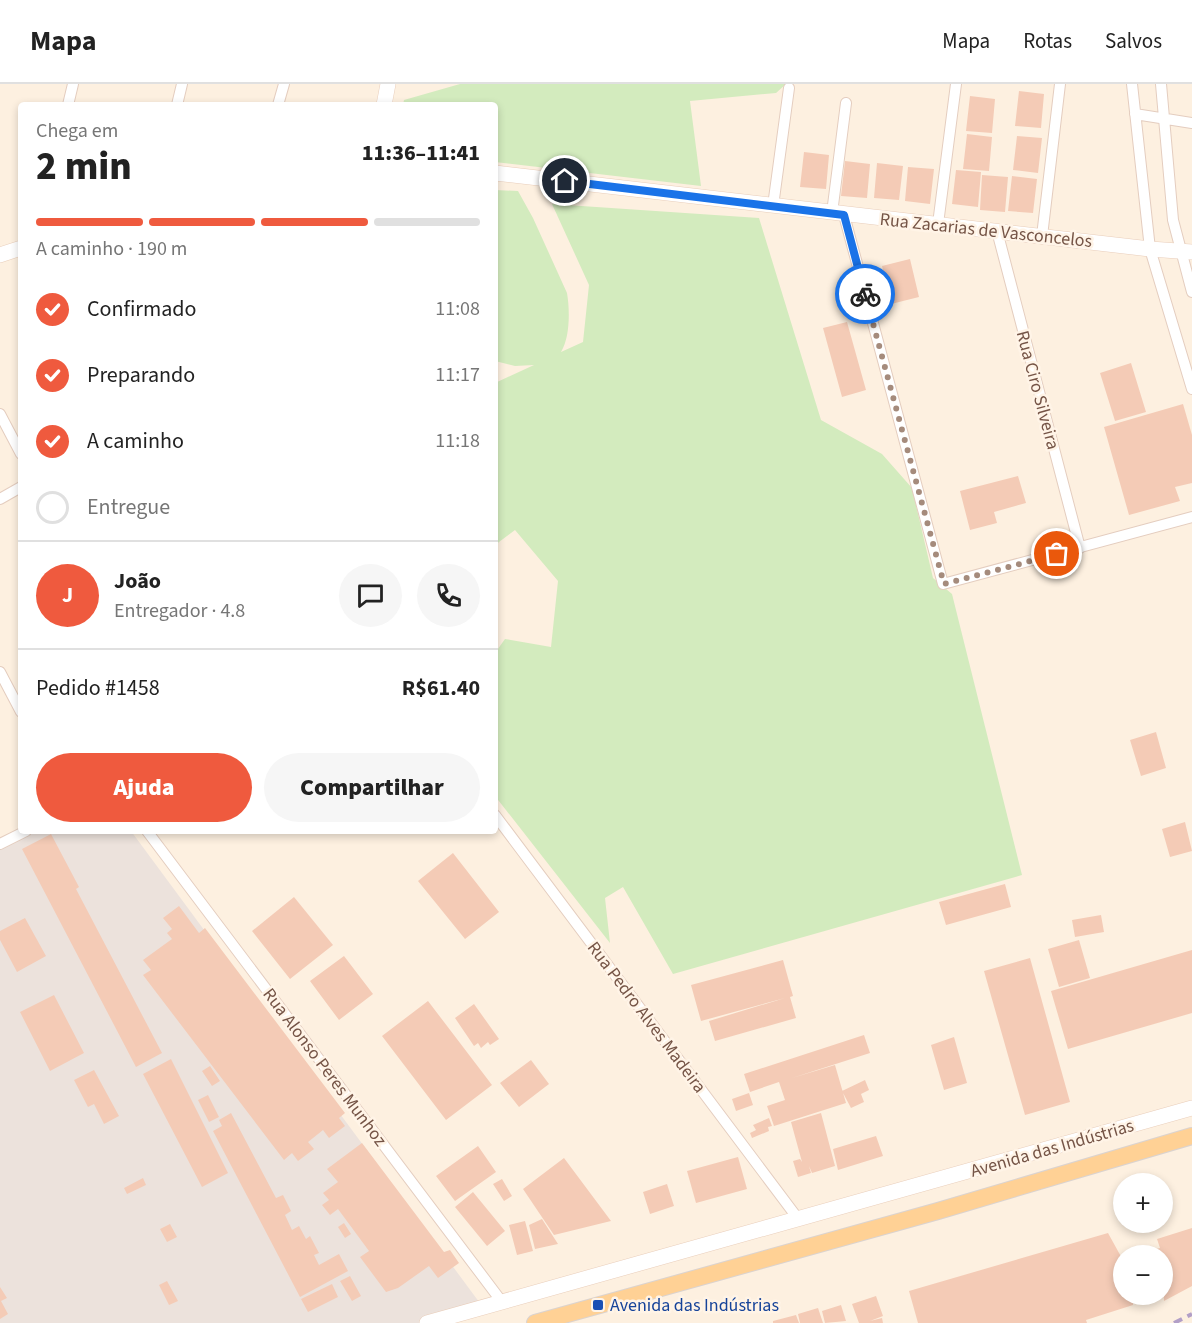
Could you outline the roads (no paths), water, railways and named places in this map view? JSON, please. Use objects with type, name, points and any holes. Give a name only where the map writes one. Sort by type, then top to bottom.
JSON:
[{"type":"main road","name":"Avenida das Indústrias","points":[[535,1323],[938,1211],[1192,1136]]},
{"type":"street","points":[[69,102],[73,84]]},
{"type":"street","points":[[178,102],[182,84]]},
{"type":"street","points":[[279,102],[284,84]]},
{"type":"street","points":[[385,102],[388,84]]},
{"type":"street","points":[[938,224],[956,84]]},
{"type":"street","points":[[1042,236],[1060,84]]},
{"type":"street","points":[[1132,84],[1150,249],[1192,389]]},
{"type":"street","points":[[1161,84],[1173,220],[1186,251],[1192,292]]},
{"type":"street","points":[[773,206],[789,88]]},
{"type":"street","points":[[846,102],[838,214],[944,584],[1192,517]]},
{"type":"street","points":[[1135,114],[1192,123]]},
{"type":"street","name":"Rua Zacarias de Vasconcelos","points":[[498,173],[838,214],[1150,249],[1186,251]]},
{"type":"street","name":"Rua Ciro Silveira","points":[[997,231],[1080,548]]},
{"type":"street","points":[[0,255],[18,249]]},
{"type":"street","points":[[0,414],[18,448]]},
{"type":"street","points":[[0,498],[18,489]]},
{"type":"street","points":[[0,672],[18,706]]},
{"type":"street","name":"Rua Pedro Alves Madeira","points":[[498,818],[799,1220]]},
{"type":"street","points":[[0,844],[20,834]]},
{"type":"street","name":"Rua Alonso Peres Munhoz","points":[[149,834],[502,1302]]},
{"type":"street","name":"Avenida das Indústrias","points":[[427,1323],[1192,1108]]},
{"type":"railway","points":[[1174,1323],[1192,1314]]},
{"type":"place","name":"Avenida das Indústrias","points":[[598,1305]]}]
